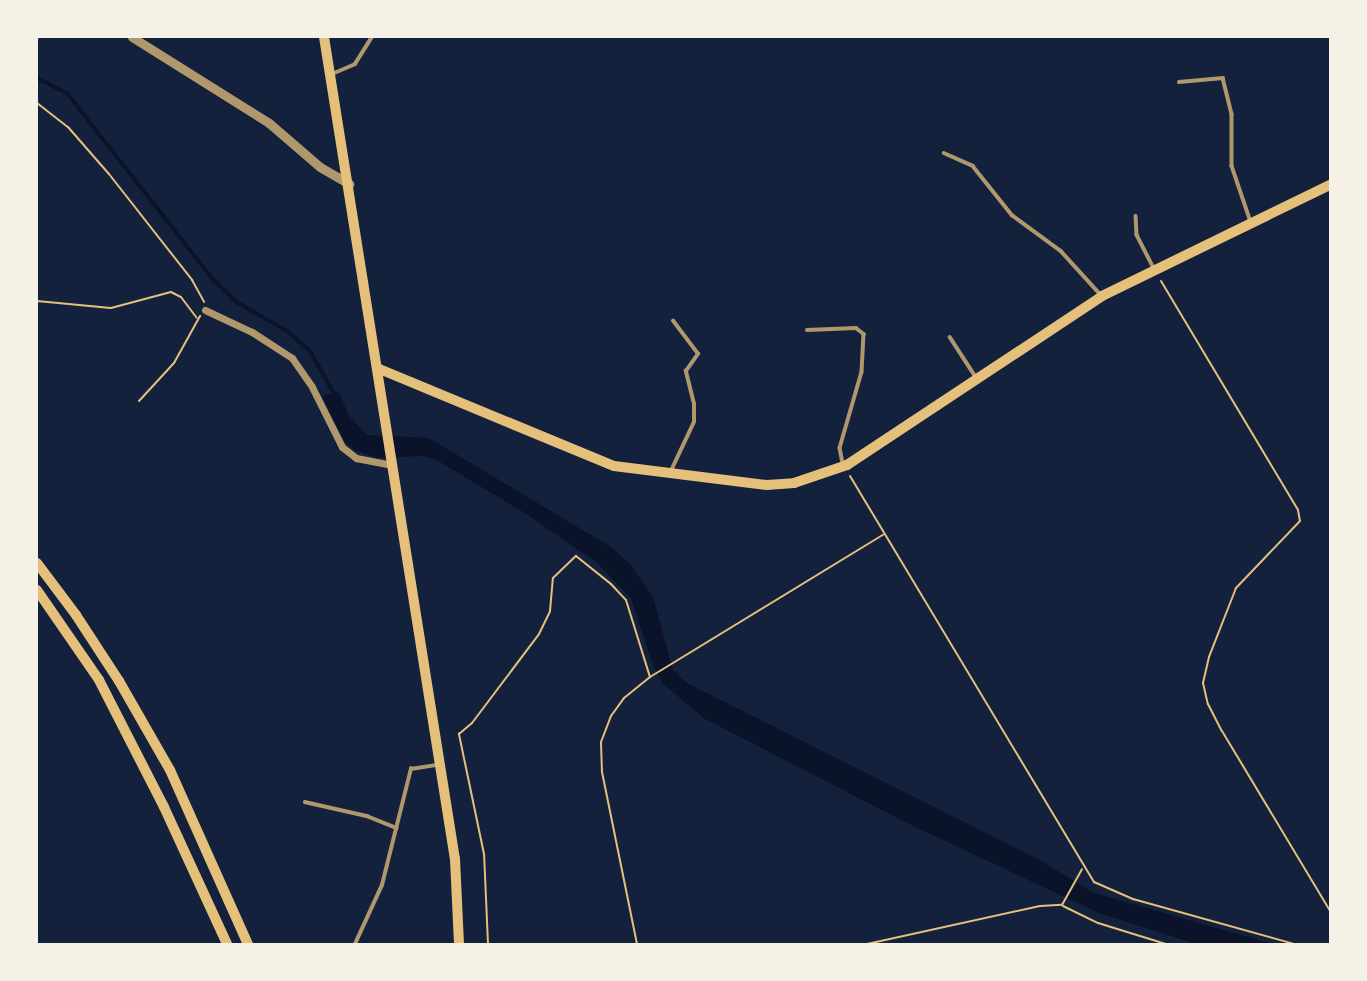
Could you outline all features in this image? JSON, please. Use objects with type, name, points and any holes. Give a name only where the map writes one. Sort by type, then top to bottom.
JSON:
[{"type":"main road","points":[[324,37],[455,859],[459,944]]},
{"type":"main road","points":[[377,368],[586,457],[629,470],[779,485],[844,466],[1102,296],[1330,185]]},
{"type":"main road","points":[[37,563],[76,615],[119,681],[170,770],[248,944]]},
{"type":"main road","points":[[37,590],[99,680],[164,807],[227,944]]},
{"type":"street","points":[[132,37],[269,123],[320,167],[349,184]]},
{"type":"street","points":[[205,310],[252,332],[292,358],[312,387],[342,447],[356,458],[392,465]]},
{"type":"lane","points":[[330,75],[355,64],[372,37]]},
{"type":"lane","points":[[1179,82],[1223,78],[1232,114],[1232,166],[1252,224]]},
{"type":"lane","points":[[944,153],[972,166],[1012,215],[1061,251],[1102,296]]},
{"type":"lane","points":[[1136,216],[1137,235],[1155,271]]},
{"type":"lane","points":[[669,474],[694,422],[694,404],[687,371],[698,354],[673,321]]},
{"type":"lane","points":[[807,330],[856,328],[864,334],[862,372],[840,448],[844,466]]},
{"type":"lane","points":[[950,337],[977,379]]},
{"type":"lane","points":[[355,944],[382,885],[411,769],[439,765]]},
{"type":"lane","points":[[305,802],[368,817],[398,828]]},
{"type":"path","points":[[37,103],[68,127],[109,174],[192,280],[203,299],[205,310],[197,319],[174,363],[139,401]]},
{"type":"path","points":[[1155,271],[1298,510],[1300,521],[1236,588],[1209,657],[1203,683],[1208,704],[1222,731],[1330,911]]},
{"type":"path","points":[[37,301],[111,308],[172,292],[181,297],[197,319]]},
{"type":"path","points":[[844,466],[1094,882],[1115,893],[1294,944]]},
{"type":"path","points":[[637,944],[604,790],[601,750],[603,734],[617,707],[652,676],[884,535]]},
{"type":"path","points":[[488,944],[484,854],[459,734],[472,723],[539,634],[550,611],[553,578],[576,556],[611,583],[626,600],[652,676]]},
{"type":"path","points":[[1062,905],[1084,867]]},
{"type":"path","points":[[867,944],[1040,906],[1062,905],[1098,923],[1166,944]]},
{"type":"water","points":[[339,392],[349,416],[367,435],[429,438],[611,547],[630,564],[653,597],[673,670],[687,683],[1040,860],[1094,893],[1272,944],[1196,944],[1099,913],[913,826],[705,719],[663,684],[653,666],[631,598],[596,562],[523,512],[435,459],[423,456],[377,458],[353,449],[344,441],[322,396]]},
{"type":"waterway","points":[[37,78],[68,94],[213,279],[237,302],[289,332],[311,352],[335,395]]}]
